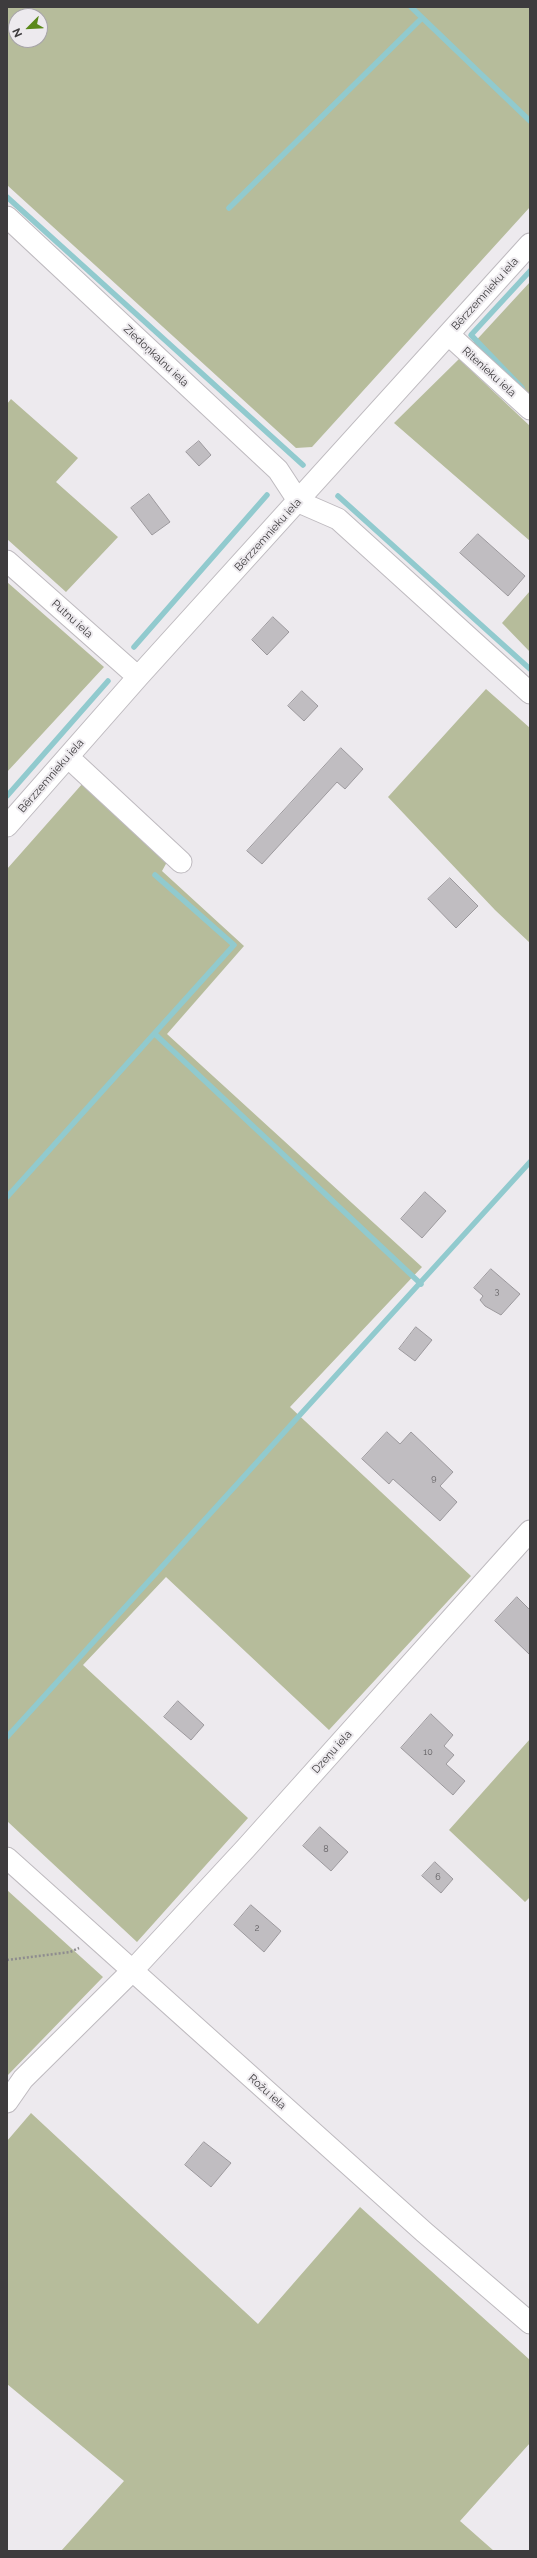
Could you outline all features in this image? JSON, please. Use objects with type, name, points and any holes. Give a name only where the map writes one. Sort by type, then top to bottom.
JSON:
[{"type":"street","name":"Ziedoņkalnu iela","points":[[7,217],[278,470],[299,502]]},
{"type":"street","name":"Bērzzemnieku iela","points":[[7,826],[138,677],[299,502],[530,244]]},
{"type":"street","name":"Ritenieku iela","points":[[449,335],[530,409]]},
{"type":"street","points":[[299,502],[338,519],[530,693]]},
{"type":"street","name":"Putnu iela","points":[[7,561],[138,677]]},
{"type":"street","points":[[68,757],[181,862]]},
{"type":"street","name":"Dzeņu iela","points":[[7,2102],[23,2079],[132,1971],[252,1842],[530,1531]]},
{"type":"street","name":"Rožu iela","points":[[7,1858],[418,2226],[530,2323]]},
{"type":"path","points":[[7,1960],[70,1952],[98,1940]]},
{"type":"green space","points":[[7,7],[530,7],[530,207],[312,447],[296,448],[7,185]]},
{"type":"green space","points":[[530,282],[530,396],[471,346]]},
{"type":"green space","points":[[459,359],[530,426],[530,541],[394,423]]},
{"type":"green space","points":[[11,399],[78,458],[56,482],[118,537],[66,592],[7,539],[7,404]]},
{"type":"green space","points":[[7,582],[104,667],[7,772]]},
{"type":"green space","points":[[530,591],[530,652],[502,623]]},
{"type":"green space","points":[[486,689],[530,728],[530,943],[495,910],[388,797]]},
{"type":"green space","points":[[83,783],[167,862],[162,871],[244,946],[167,1034],[422,1267],[290,1407],[471,1576],[329,1730],[166,1577],[83,1665],[248,1818],[137,1942],[7,1821],[7,869]]},
{"type":"green space","points":[[530,1739],[530,1897],[525,1902],[449,1830]]},
{"type":"green space","points":[[7,1890],[103,1977],[7,2076]]},
{"type":"green space","points":[[31,2113],[258,2324],[360,2207],[530,2360],[530,2443],[460,2521],[494,2551],[61,2551],[124,2481],[7,2384],[7,2141]]},
{"type":"building","points":[[199,441],[211,455],[199,466],[186,452]]},
{"type":"building","points":[[149,494],[170,522],[152,535],[131,508]]},
{"type":"building","points":[[478,534],[525,576],[508,596],[460,553]]},
{"type":"building","points":[[273,617],[289,632],[267,655],[252,640]]},
{"type":"building","points":[[302,691],[318,706],[304,721],[288,706]]},
{"type":"building","points":[[341,748],[363,769],[345,789],[337,782],[262,864],[247,851]]},
{"type":"building","points":[[450,878],[478,906],[456,928],[428,899]]},
{"type":"building","points":[[425,1192],[446,1211],[422,1238],[401,1219]]},
{"type":"building","points":[[491,1269],[520,1294],[501,1315],[485,1306],[480,1300],[483,1296],[474,1288]]},
{"type":"building","points":[[416,1327],[432,1340],[415,1361],[399,1349]]},
{"type":"building","points":[[387,1432],[400,1444],[411,1432],[453,1472],[440,1486],[457,1502],[440,1521],[393,1479],[389,1484],[362,1459]]},
{"type":"building","points":[[517,1597],[530,1610],[530,1655],[495,1621]]},
{"type":"building","points":[[178,1701],[204,1725],[191,1740],[164,1717]]},
{"type":"building","points":[[431,1714],[453,1735],[444,1746],[454,1755],[446,1764],[465,1781],[453,1795],[401,1748]]},
{"type":"building","points":[[320,1827],[348,1852],[331,1871],[303,1846]]},
{"type":"building","points":[[435,1862],[453,1879],[441,1893],[422,1876]]},
{"type":"building","points":[[251,1905],[281,1931],[264,1952],[234,1925]]},
{"type":"building","points":[[204,2142],[231,2163],[211,2187],[185,2165]]},
{"type":"waterway","points":[[411,7],[530,121]]},
{"type":"waterway","points":[[229,208],[422,18]]},
{"type":"waterway","points":[[7,197],[303,465]]},
{"type":"waterway","points":[[522,388],[471,335],[530,271]]},
{"type":"waterway","points":[[134,647],[267,495]]},
{"type":"waterway","points":[[338,496],[530,669]]},
{"type":"waterway","points":[[7,796],[108,681]]},
{"type":"waterway","points":[[7,1197],[234,945],[155,875]]},
{"type":"waterway","points":[[156,1035],[421,1284]]},
{"type":"waterway","points":[[7,1737],[530,1162]]}]
